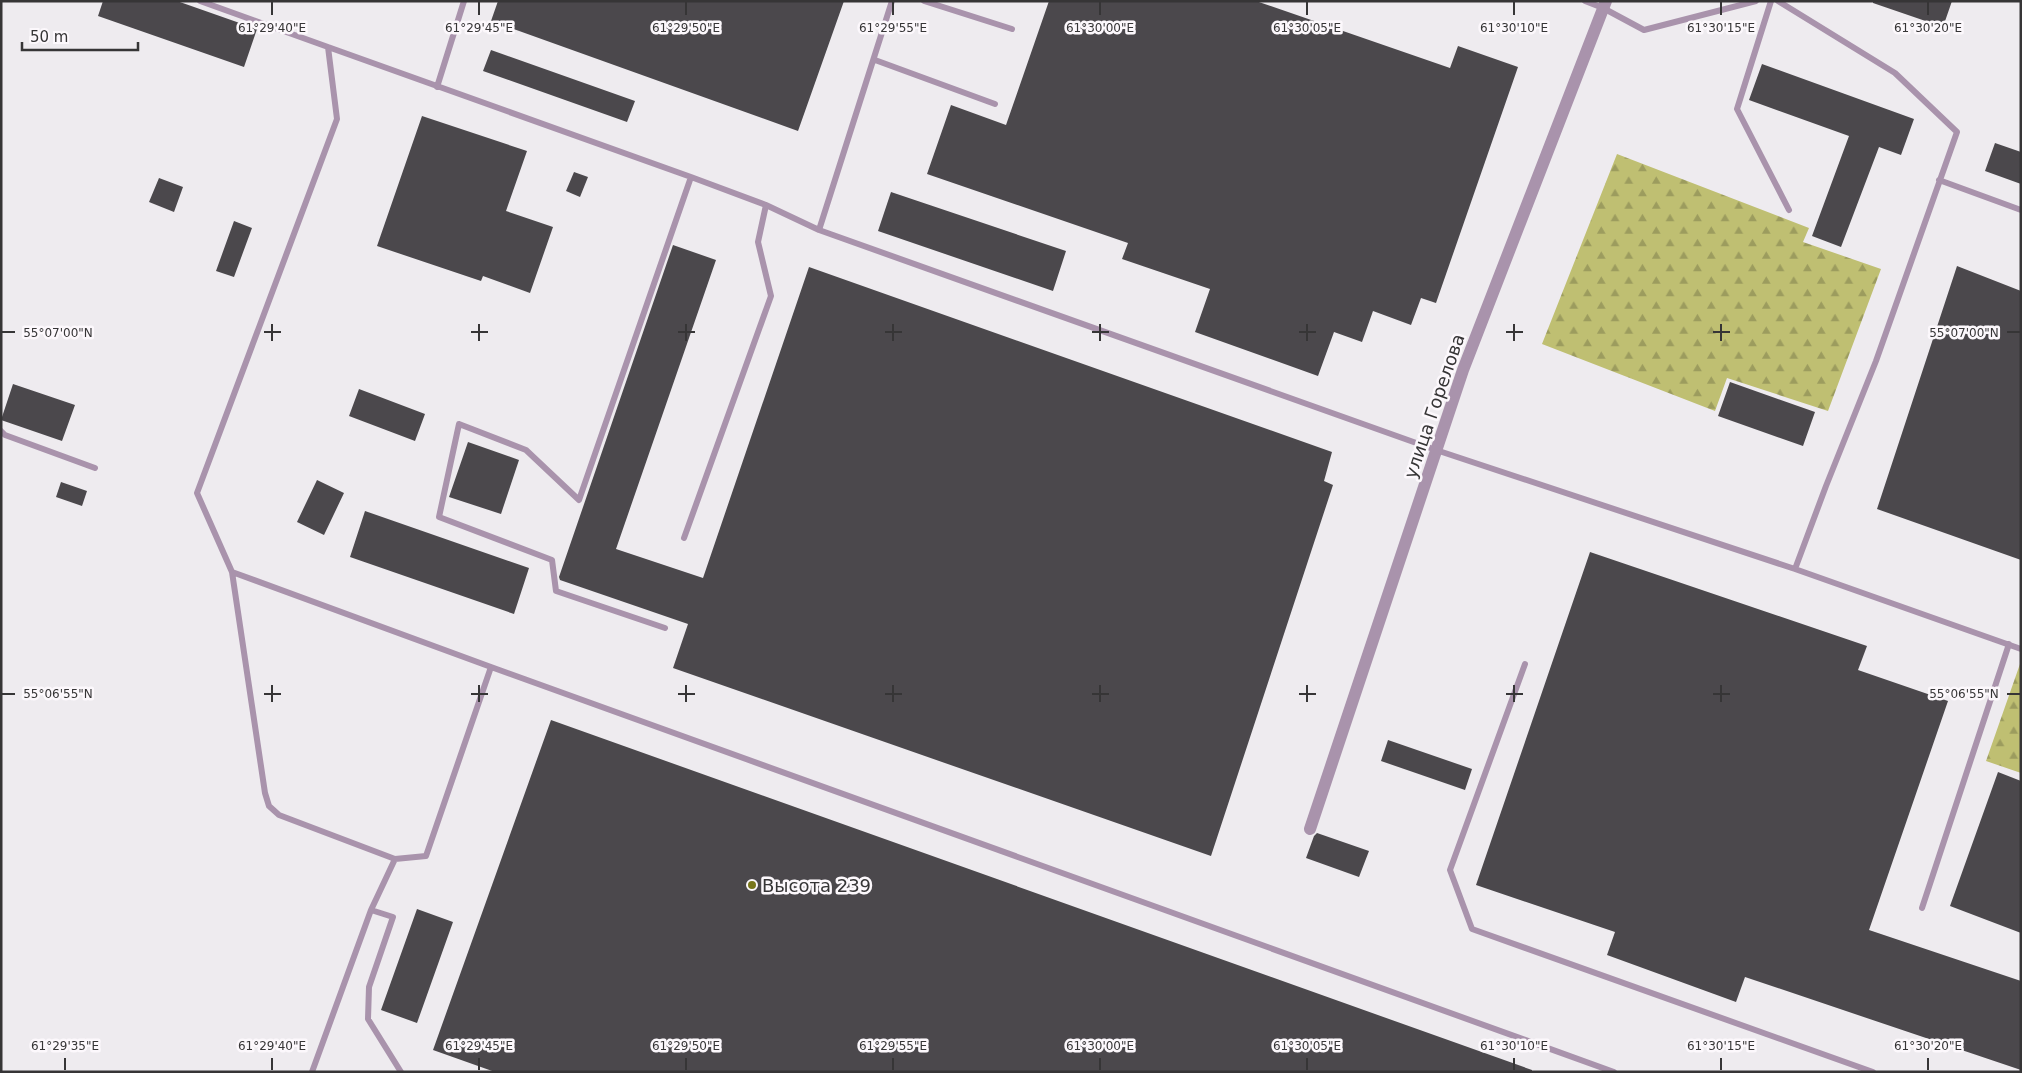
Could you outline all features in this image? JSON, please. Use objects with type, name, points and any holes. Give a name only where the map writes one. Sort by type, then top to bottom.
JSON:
[{"type":"street","name":"улица Горелова","points":[[1310,828],[1466,361],[1604,4]]},
{"type":"lane","points":[[200,1],[691,177],[766,205],[820,230],[1436,450],[1795,568],[2021,649]]},
{"type":"lane","points":[[437,87],[464,1]]},
{"type":"lane","points":[[820,230],[892,1]]},
{"type":"lane","points":[[924,1],[1012,29]]},
{"type":"lane","points":[[1585,1],[1604,4],[1644,30],[1756,1]]},
{"type":"lane","points":[[1771,1],[1737,109],[1789,210]]},
{"type":"lane","points":[[1778,1],[1895,73],[1956,132],[1876,361],[1795,568]]},
{"type":"lane","points":[[328,47],[337,119],[197,493],[232,572],[265,793],[269,806],[279,815],[395,860],[426,856],[491,667]]},
{"type":"lane","points":[[875,60],[995,104]]},
{"type":"lane","points":[[665,628],[556,591],[552,560],[439,517],[459,424],[526,450],[579,500],[691,177]]},
{"type":"lane","points":[[1939,180],[2021,210]]},
{"type":"lane","points":[[684,538],[771,296],[758,242],[766,205]]},
{"type":"lane","points":[[1,431],[5,435],[95,468]]},
{"type":"lane","points":[[232,572],[1614,1072]]},
{"type":"lane","points":[[1922,908],[2009,644]]},
{"type":"lane","points":[[1525,664],[1450,870],[1472,929],[1873,1072]]},
{"type":"lane","points":[[312,1072],[370,910],[395,860]]},
{"type":"lane","points":[[370,910],[393,918],[369,987],[368,1019],[401,1072]]},
{"type":"green space","points":[[1617,154],[1809,228],[1803,242],[1881,269],[1828,411],[1727,378],[1715,411],[1542,344]]},
{"type":"green space","points":[[2021,664],[2021,773],[1986,761]]},
{"type":"building","points":[[103,1],[177,1],[257,29],[244,67],[98,16]]},
{"type":"building","points":[[498,1],[844,1],[798,131],[491,21]]},
{"type":"building","points":[[1049,1],[1256,1],[1450,68],[1458,46],[1518,67],[1436,303],[1421,298],[1411,325],[1373,311],[1362,342],[1334,332],[1318,376],[1195,332],[1210,289],[1122,259],[1128,243],[927,174],[951,105],[1006,125]]},
{"type":"building","points":[[1873,1],[1952,1],[1943,27],[1873,3]]},
{"type":"building","points":[[491,50],[635,101],[627,122],[483,71]]},
{"type":"building","points":[[1762,64],[1914,119],[1901,155],[1879,147],[1841,247],[1812,236],[1849,136],[1749,100]]},
{"type":"building","points":[[422,116],[527,151],[506,211],[553,227],[530,293],[483,276],[481,281],[377,246]]},
{"type":"building","points":[[1995,143],[2021,152],[2021,184],[1985,171]]},
{"type":"building","points":[[574,172],[588,177],[580,197],[566,191]]},
{"type":"building","points":[[159,178],[183,187],[174,212],[149,202]]},
{"type":"building","points":[[891,192],[1066,251],[1053,291],[878,231]]},
{"type":"building","points":[[234,221],[252,228],[234,277],[216,271]]},
{"type":"building","points":[[673,245],[716,260],[616,549],[703,578],[809,267],[1332,452],[1324,481],[1333,485],[1211,856],[673,668],[688,624],[560,580],[559,577]]},
{"type":"building","points":[[1957,266],[2021,291],[2021,560],[1877,509]]},
{"type":"building","points":[[1730,382],[1815,412],[1803,446],[1718,416]]},
{"type":"building","points":[[13,384],[75,405],[62,441],[1,420]]},
{"type":"building","points":[[359,389],[425,414],[415,441],[349,416]]},
{"type":"building","points":[[468,442],[519,460],[501,514],[449,497]]},
{"type":"building","points":[[317,480],[344,493],[324,535],[297,522]]},
{"type":"building","points":[[61,482],[87,491],[82,506],[56,497]]},
{"type":"building","points":[[365,511],[529,568],[514,614],[350,557]]},
{"type":"building","points":[[1590,552],[1867,646],[1858,670],[1948,701],[1869,930],[2021,981],[2021,1070],[1745,977],[1736,1002],[1607,955],[1615,932],[1476,885]]},
{"type":"building","name":"Высота 239","points":[[551,720],[1532,1070],[1532,1072],[495,1072],[433,1050]]},
{"type":"building","points":[[1388,740],[1472,769],[1465,790],[1381,761]]},
{"type":"building","points":[[1998,772],[2021,781],[2021,933],[1950,906]]},
{"type":"building","points":[[1317,833],[1369,851],[1359,877],[1306,858],[1314,836]]},
{"type":"building","points":[[417,909],[453,922],[417,1023],[381,1010]]},
{"type":"place","name":"Высота 239","points":[[752,885]]}]
